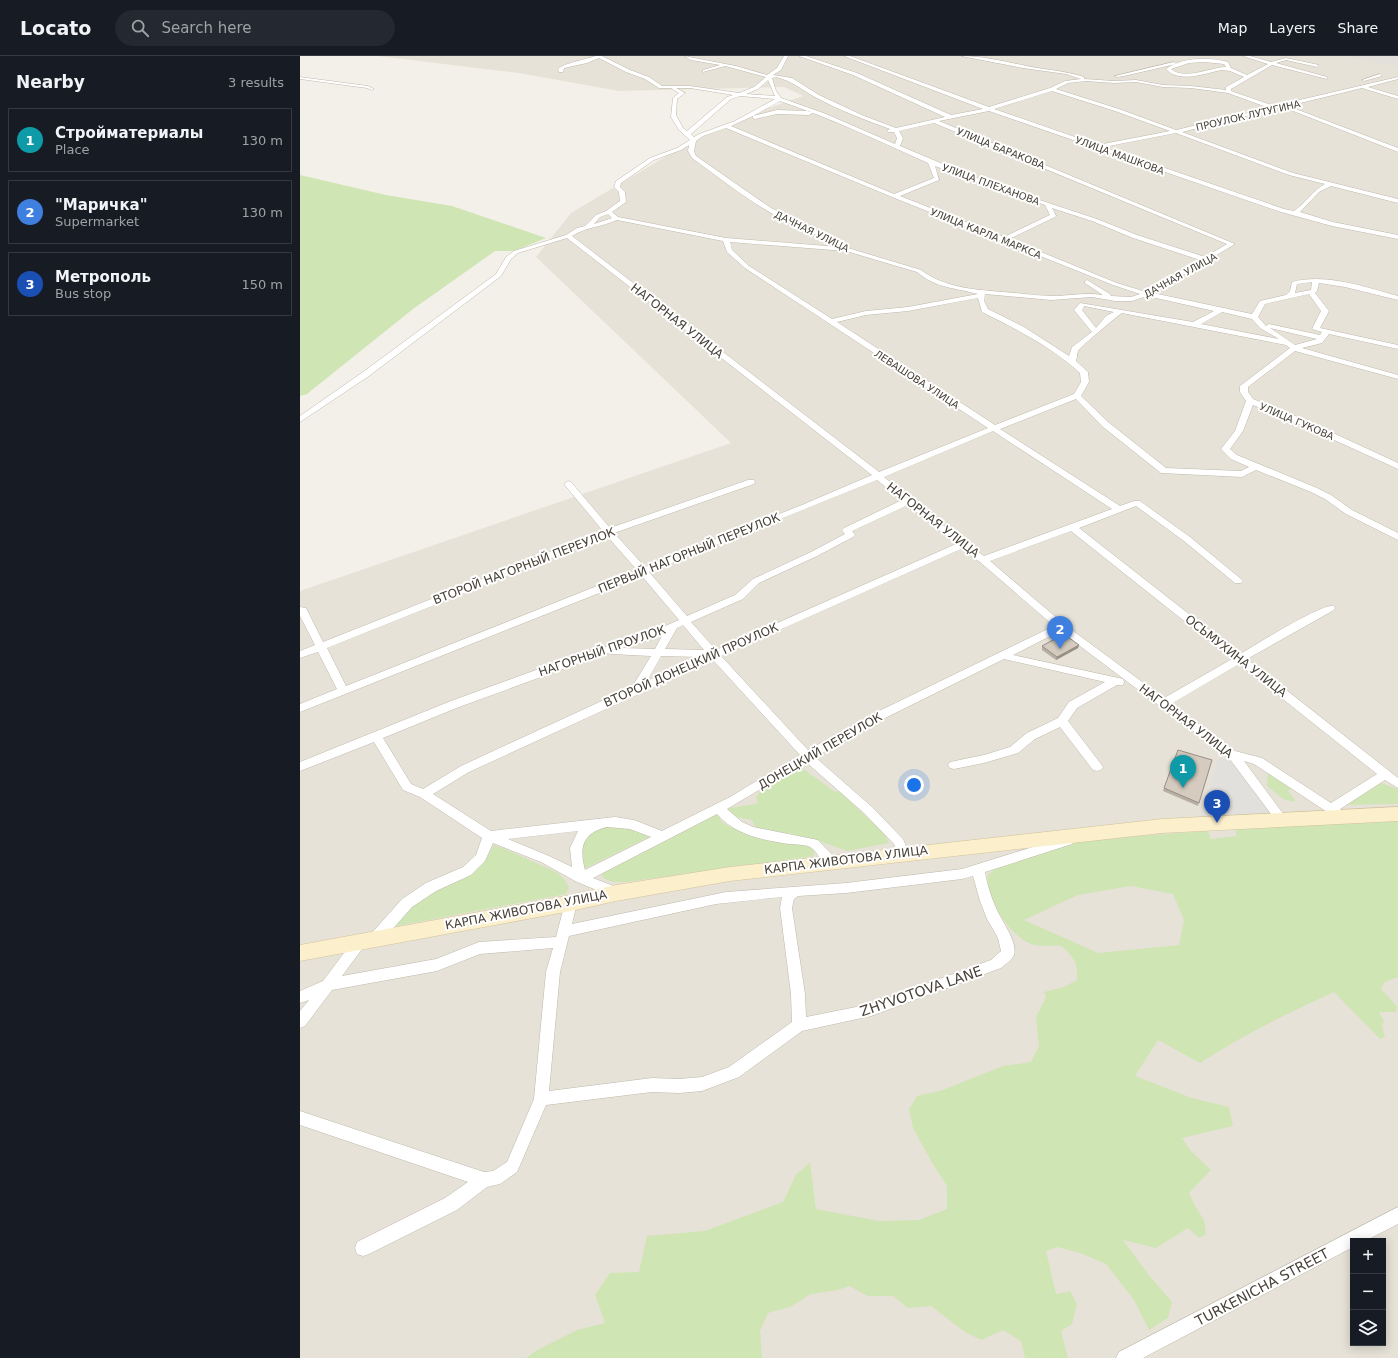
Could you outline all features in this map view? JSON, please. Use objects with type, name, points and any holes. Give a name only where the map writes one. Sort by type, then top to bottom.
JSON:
[{"type":"main road","name":"КАРПА ЖИВОТОВА УЛИЦА","points":[[300,953],[368,939],[571,903],[616,893],[730,874],[903,853],[1162,826],[1282,819],[1336,813],[1398,814]]},
{"type":"street","points":[[561,71],[560,69],[562,67],[585,62],[600,56]]},
{"type":"street","name":"УЛИЦА ПЛЕХАНОВА","points":[[600,56],[628,71],[647,78],[661,87],[779,98],[872,134],[885,143],[955,172],[1048,205],[1093,219],[1112,228],[1206,260]]},
{"type":"street","points":[[686,56],[693,59],[726,65],[768,77],[776,76],[790,79],[817,96],[862,117],[896,130],[900,138],[897,147]]},
{"type":"street","points":[[688,134],[729,98],[756,88],[779,69],[786,56]]},
{"type":"street","name":"УЛИЦА БАРАКОВА","points":[[801,56],[855,74],[950,117]]},
{"type":"street","name":"УЛИЦА МАШКОВА","points":[[846,56],[1096,147],[1283,211],[1332,224],[1398,236]]},
{"type":"street","points":[[963,56],[1067,73],[1084,79],[1114,82],[1136,81],[1163,86],[1192,87],[1229,92],[1275,108]]},
{"type":"street","points":[[1245,56],[1325,78]]},
{"type":"street","points":[[1229,92],[1228,88],[1231,86],[1272,64],[1286,59],[1317,66]]},
{"type":"street","points":[[1229,69],[1226,63],[1212,60],[1186,63],[1168,68],[1175,74],[1184,75],[1229,69],[1247,77]]},
{"type":"street","points":[[698,66],[709,62]]},
{"type":"street","points":[[950,117],[989,109],[1052,89],[1067,82],[1130,74],[1177,62]]},
{"type":"street","points":[[705,71],[726,65]]},
{"type":"street","points":[[1371,85],[1360,81],[1380,75]]},
{"type":"street","points":[[737,122],[761,110],[779,98],[768,77]]},
{"type":"street","points":[[300,78],[368,87],[372,89]]},
{"type":"street","name":"ПРОУЛОК ЛУТУГИНА","points":[[1096,147],[1175,132],[1275,108],[1285,107],[1398,78]]},
{"type":"street","points":[[672,87],[683,93],[675,98],[673,112],[674,117],[680,123],[681,129],[693,140]]},
{"type":"street","points":[[1364,87],[1398,98]]},
{"type":"street","points":[[1052,89],[1117,110],[1291,174],[1398,201]]},
{"type":"street","points":[[1285,107],[1398,150]]},
{"type":"street","points":[[587,227],[598,216],[608,212],[623,202],[622,192],[616,187],[618,182],[652,159],[679,150],[701,135],[737,122],[767,114],[802,112],[829,118]]},
{"type":"street","name":"УЛИЦА БАРАКОВА","points":[[934,121],[950,117]]},
{"type":"street","points":[[872,134],[934,121]]},
{"type":"street","name":"УЛИЦА БАРАКОВА","points":[[934,121],[1232,244]]},
{"type":"street","name":"УЛИЦА КАРЛА МАРКСА","points":[[726,126],[894,196],[1087,273],[1148,294],[1254,317]]},
{"type":"street","name":"ДАЧНАЯ УЛИЦА","points":[[693,140],[691,151],[694,157],[746,196],[780,216],[837,242],[846,249],[919,271],[926,278],[938,283],[982,293],[1051,298],[1092,295],[1115,299],[1132,299],[1148,294],[1232,244]]},
{"type":"street","points":[[894,196],[937,179],[931,162]]},
{"type":"street","points":[[1295,213],[1301,209],[1317,191],[1330,184]]},
{"type":"street","points":[[1005,239],[1053,216],[1048,205]]},
{"type":"street","points":[[608,212],[616,218],[726,240],[846,249]]},
{"type":"street","points":[[300,420],[366,374],[499,275],[508,258],[522,250],[568,236],[579,229],[606,223],[616,218]]},
{"type":"street","name":"НАГОРНАЯ УЛИЦА","points":[[568,236],[877,475],[962,545],[983,560],[1061,627],[1232,754],[1282,819]]},
{"type":"street","name":"ЛЕВАШОВА УЛИЦА","points":[[726,240],[729,252],[747,267],[1118,509]]},
{"type":"street","points":[[1082,304],[1078,300],[1079,295],[1087,282],[1087,273]]},
{"type":"street","points":[[1316,281],[1314,291],[1312,292],[1262,302],[1254,317],[1260,324],[1292,346],[1311,344],[1319,341],[1327,331]]},
{"type":"street","points":[[1288,297],[1293,291],[1294,283],[1316,281],[1333,283],[1398,298]]},
{"type":"street","points":[[1087,282],[1115,299],[1120,308]]},
{"type":"street","points":[[1092,295],[1139,291]]},
{"type":"street","points":[[1312,292],[1313,296],[1325,311],[1316,329],[1398,347]]},
{"type":"street","points":[[830,322],[866,313],[908,309],[982,293],[981,301],[985,310],[1021,329],[1072,361],[1084,372],[1085,382],[1077,396],[1117,434],[1164,471],[1242,474],[1256,467]]},
{"type":"street","points":[[1051,298],[1082,304],[1120,308],[1132,313],[1194,324],[1292,346],[1398,377]]},
{"type":"street","points":[[1072,361],[1075,349],[1132,299]]},
{"type":"street","points":[[1082,304],[1078,310],[1096,332]]},
{"type":"street","points":[[1194,324],[1222,309]]},
{"type":"street","points":[[1260,324],[1322,338]]},
{"type":"street","name":"УЛИЦА ГУКОВА","points":[[1292,346],[1244,386],[1244,392],[1250,401],[1302,422],[1398,466]]},
{"type":"street","name":"ПЕРВЫЙ НАГОРНЫЙ ПЕРЕУЛОК","points":[[300,708],[805,508],[877,475],[1077,396]]},
{"type":"street","points":[[1250,401],[1239,431],[1225,449],[1234,457],[1328,497],[1349,512],[1398,537]]},
{"type":"street","name":"ВТОРОЙ НАГОРНЫЙ ПЕРЕУЛОК","points":[[300,655],[609,532],[751,482]]},
{"type":"street","points":[[568,484],[587,508],[643,571],[679,623],[713,654],[808,757],[868,810],[899,842],[903,853]]},
{"type":"street","name":"НАГОРНЫЙ ПРОУЛОК","points":[[300,767],[376,736],[601,651],[646,638],[739,597],[756,581],[850,535],[847,530],[908,501]]},
{"type":"street","points":[[983,560],[1073,528],[1118,509],[1137,503],[1187,539],[1238,581]]},
{"type":"street","name":"ОСЬМУХИНА УЛИЦА","points":[[1073,528],[1240,658],[1398,784]]},
{"type":"street","name":"ВТОРОЙ ДОНЕЦКИЙ ПРОУЛОК","points":[[424,794],[465,769],[713,654],[903,573],[962,545]]},
{"type":"street","points":[[1164,703],[1240,658],[1330,608]]},
{"type":"street","points":[[302,610],[343,691]]},
{"type":"street","points":[[636,690],[658,652],[679,623]]},
{"type":"street","name":"ДОНЕЦКИЙ ПЕРЕУЛОК","points":[[581,878],[719,808],[879,716],[1061,627]]},
{"type":"street","points":[[601,651],[713,654]]},
{"type":"street","points":[[632,652],[644,659],[649,668]]},
{"type":"street","points":[[1004,656],[1143,688]]},
{"type":"street","points":[[954,765],[984,759],[1014,750],[1031,736],[1062,721],[1073,705],[1116,681]]},
{"type":"street","points":[[1062,721],[1097,767]]},
{"type":"street","points":[[376,736],[407,787],[424,794],[489,836],[545,859],[581,878],[616,893]]},
{"type":"street","points":[[1232,754],[1258,761],[1336,813],[1385,774]]},
{"type":"street","points":[[719,808],[725,817],[734,824],[772,836],[814,843],[831,862]]},
{"type":"street","points":[[489,836],[614,822],[630,824],[662,836]]},
{"type":"street","points":[[581,878],[576,860],[577,843],[586,831],[596,824]]},
{"type":"street","points":[[300,997],[328,985],[437,966],[479,948],[562,937],[655,911],[718,898],[846,888],[962,874],[1091,833]]},
{"type":"street","points":[[300,1022],[328,985],[368,939],[407,903],[431,887],[467,871],[481,858],[489,836]]},
{"type":"street","name":"ZHYVOTOVA LANE","points":[[541,1099],[652,1085],[679,1086],[702,1084],[734,1072],[799,1025],[871,1010],[996,964],[1008,953],[1007,939],[994,919],[980,881],[978,869]]},
{"type":"street","points":[[796,891],[788,897],[786,908],[798,994],[799,1025]]},
{"type":"street","points":[[300,1118],[484,1180],[494,1179],[502,1175],[512,1166],[541,1099],[553,972],[571,903]]},
{"type":"street","points":[[363,1248],[451,1204],[484,1180]]},
{"type":"street","name":"TURKENICHA STREET","points":[[1126,1358],[1398,1216]]},
{"type":"shaded area","points":[[378,56],[1398,56],[1398,1358],[300,1358],[300,591],[731,443],[536,257],[571,213],[702,135],[766,109],[803,96],[784,87],[619,91],[519,73]]},
{"type":"shaded area","points":[[1348,56],[1398,56],[1398,67]]},
{"type":"shaded area","points":[[1218,759],[1233,759],[1274,814],[1200,818]]},
{"type":"green space","points":[[300,175],[386,195],[452,206],[546,238],[514,251],[495,251],[413,309],[307,394],[300,396]]},
{"type":"green space","points":[[802,768],[835,792],[839,791],[883,832],[889,843],[847,851],[789,833],[776,833],[756,828],[752,820],[736,817],[727,812],[729,808],[756,804],[758,802],[756,797],[770,783],[790,771]]},
{"type":"green space","points":[[1268,773],[1292,787],[1288,791],[1295,800],[1293,802],[1283,799],[1267,786]]},
{"type":"green space","points":[[1381,783],[1398,789],[1398,804],[1347,805]]},
{"type":"green space","points":[[718,812],[721,821],[728,826],[766,838],[770,841],[792,842],[809,845],[814,848],[814,856],[626,882],[610,881],[602,876],[603,869]]},
{"type":"green space","points":[[1398,819],[1398,977],[1385,982],[1381,989],[1397,1006],[1396,1012],[1379,1012],[1384,1021],[1382,1026],[1385,1037],[1380,1039],[1334,992],[1266,1025],[1200,1063],[1158,1040],[1135,1076],[1192,1098],[1229,1107],[1233,1126],[1182,1138],[1190,1150],[1211,1170],[1189,1193],[1204,1220],[1206,1234],[1199,1238],[1188,1228],[1156,1248],[1123,1240],[1148,1274],[1172,1302],[1168,1318],[1149,1330],[1134,1300],[1106,1264],[1083,1254],[1058,1247],[1046,1251],[1056,1294],[1070,1291],[1077,1304],[1072,1324],[1061,1331],[1068,1358],[1025,1358],[1021,1341],[1003,1330],[981,1340],[965,1332],[931,1306],[908,1308],[893,1296],[868,1296],[849,1286],[838,1290],[811,1294],[790,1307],[768,1313],[760,1331],[762,1358],[526,1358],[537,1350],[577,1330],[605,1323],[595,1295],[610,1273],[639,1272],[647,1236],[705,1231],[783,1202],[796,1175],[810,1162],[816,1209],[879,1221],[919,1220],[947,1209],[947,1186],[913,1128],[909,1109],[917,1096],[943,1090],[1003,1066],[1031,1062],[1039,1046],[1036,1017],[1046,997],[1044,992],[1064,987],[1077,980],[1076,964],[1070,954],[1062,946],[1031,944],[1023,940],[1007,924],[1000,915],[990,894],[988,875],[996,868],[1084,840],[1208,831],[1211,839],[1237,836],[1235,829]],"holes":[[[1131,886],[1173,894],[1184,920],[1179,945],[1098,953],[1024,920],[1078,895]]]},
{"type":"green space","points":[[607,825],[622,825],[651,836],[584,869],[581,852],[583,841],[591,832]]},
{"type":"green space","points":[[494,845],[558,873],[569,887],[566,894],[391,927],[413,904],[485,861]]},
{"type":"building","points":[[1064,634],[1079,645],[1057,657],[1042,646]]},
{"type":"building","points":[[1178,750],[1212,760],[1199,803],[1164,788]]},
{"type":"place","name":"\"Маричка\"","points":[[1060,649]]},
{"type":"place","name":"Стройматериалы","points":[[1183,788]]},
{"type":"place","name":"Метрополь","points":[[1217,823]]}]
